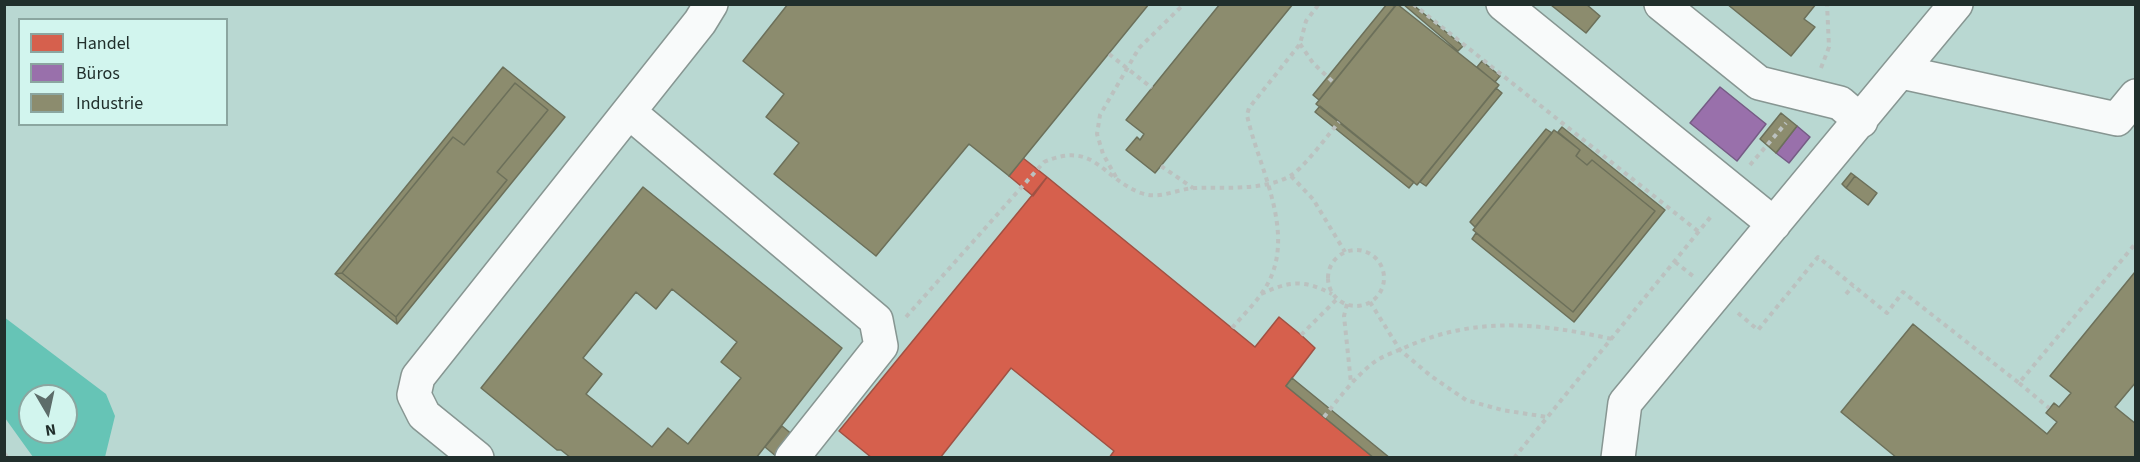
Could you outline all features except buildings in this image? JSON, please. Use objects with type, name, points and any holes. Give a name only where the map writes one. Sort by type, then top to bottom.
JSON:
[{"type":"street","points":[[477,458],[424,415],[414,396],[418,377],[700,22],[711,4]]},
{"type":"street","points":[[1503,4],[1774,224]]},
{"type":"street","points":[[1660,4],[1760,83],[1840,103],[1861,120]]},
{"type":"street","points":[[1618,458],[1626,403],[1956,4]]},
{"type":"street","points":[[1901,72],[1961,87],[2117,119],[2136,96]]},
{"type":"street","points":[[629,112],[876,320],[881,346],[792,458]]},
{"type":"path","points":[[1117,179],[1103,154],[1097,134],[1100,115],[1139,48],[1184,4]]},
{"type":"path","points":[[1232,328],[1260,295],[1273,269],[1277,242],[1276,216],[1246,115],[1249,108],[1300,44],[1306,21],[1319,4]]},
{"type":"path","points":[[1413,4],[1699,232]]},
{"type":"path","points":[[1300,44],[1313,63],[1334,83]]},
{"type":"path","points":[[1108,54],[1152,88]]},
{"type":"path","points":[[881,346],[1044,162],[1063,154],[1080,156],[1097,163],[1117,179],[1151,196],[1193,188],[1267,184],[1291,176],[1339,122]]},
{"type":"path","points":[[1514,458],[1780,129]]},
{"type":"path","points":[[1161,166],[1193,188]]},
{"type":"path","points":[[1291,176],[1313,199],[1346,252]]},
{"type":"path","points":[[2019,383],[2135,246]]},
{"type":"path","points":[[1260,295],[1283,284],[1301,282],[1347,304],[1361,305],[1377,297],[1385,281],[1381,264],[1368,252],[1360,250],[1346,252],[1335,259],[1330,267],[1330,287],[1336,297]]},
{"type":"path","points":[[1715,295],[1758,330],[1818,257],[1887,313],[1903,292],[2049,408]]},
{"type":"path","points":[[1846,294],[1853,286]]},
{"type":"path","points":[[1301,335],[1336,297]]},
{"type":"path","points":[[1370,302],[1400,350],[1431,376],[1466,399],[1502,410],[1548,417]]},
{"type":"path","points":[[1347,304],[1344,316],[1351,383]]},
{"type":"path","points":[[1324,417],[1351,383],[1375,361],[1427,338],[1466,328],[1513,324],[1563,328],[1612,339]]},
{"type":"path","points":[[4,453],[8,458]]},
{"type":"shaded area","points":[[5,5],[2135,5],[2135,457],[5,457]]},
{"type":"shaded area","points":[[4,317],[106,394],[115,416],[105,457],[33,457],[24,444],[78,444],[78,384],[18,384],[18,436],[5,418]]}]
